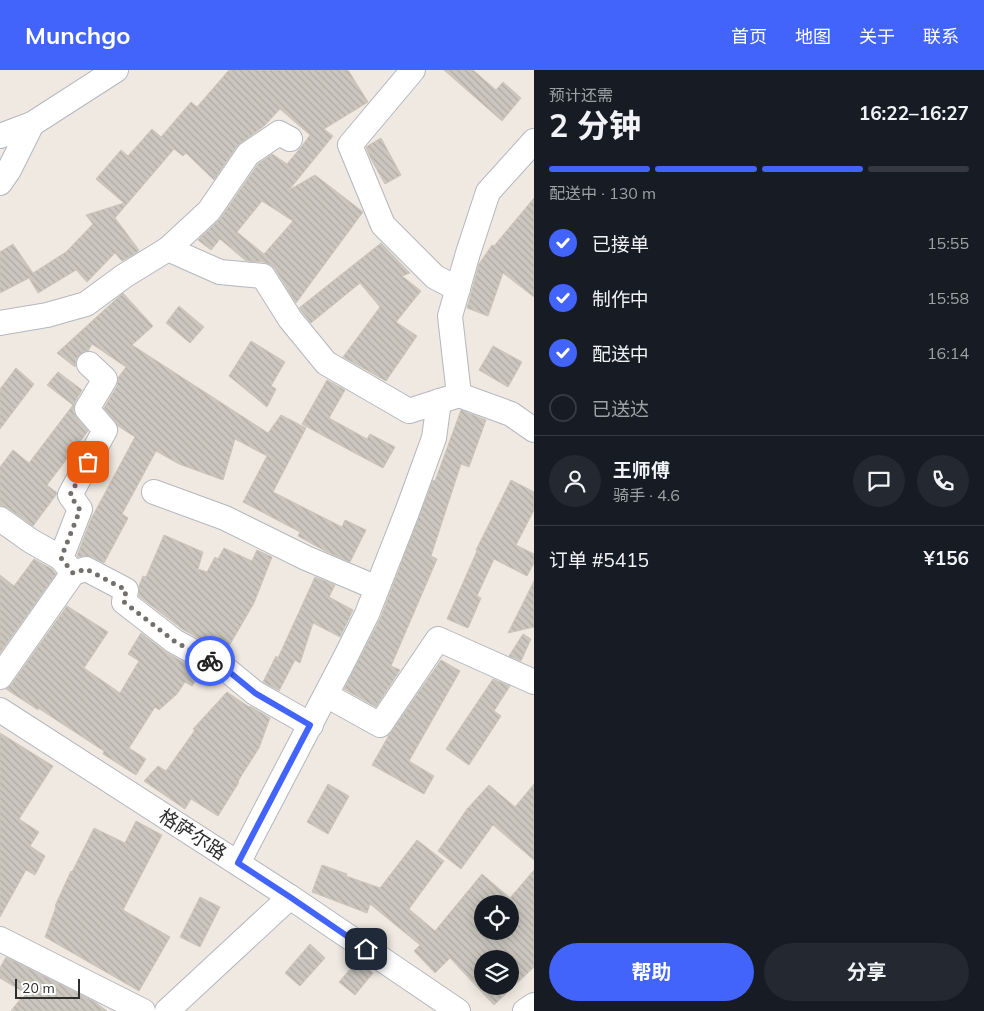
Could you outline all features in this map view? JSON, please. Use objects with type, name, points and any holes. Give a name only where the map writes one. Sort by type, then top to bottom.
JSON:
[{"type":"street","points":[[0,136],[32,124],[116,70]]},
{"type":"street","points":[[413,70],[350,145],[383,225],[435,278],[458,289]]},
{"type":"street","points":[[0,183],[10,170],[32,124]]},
{"type":"street","points":[[0,324],[47,315],[86,304],[124,276],[168,249],[209,211],[248,154],[278,133],[290,139]]},
{"type":"street","points":[[238,863],[367,614],[449,398],[450,316],[488,192],[534,141]]},
{"type":"street","points":[[168,249],[220,272],[262,276],[290,319],[326,363],[409,411],[449,398],[511,414],[534,430]]},
{"type":"street","points":[[0,677],[67,565],[80,510],[70,495],[105,430],[87,409],[105,379],[89,364]]},
{"type":"street","points":[[154,492],[225,518],[306,558],[377,588]]},
{"type":"street","points":[[0,519],[67,565],[86,569],[126,590],[124,602],[174,641],[227,670],[255,693],[310,725]]},
{"type":"street","points":[[326,695],[380,725],[438,639],[534,682]]},
{"type":"street","name":"格萨尔路","points":[[0,710],[290,897],[458,1011]]},
{"type":"street","points":[[167,1011],[290,897]]},
{"type":"street","points":[[0,939],[143,1011]]},
{"type":"street","points":[[525,1011],[534,1005]]},
{"type":"building","points":[[229,70],[348,70],[368,102],[324,129],[333,136],[289,190],[315,175],[363,212],[296,303],[271,265],[264,262],[246,261],[220,239],[211,250],[198,240],[220,219],[258,164],[272,154],[287,164],[310,135],[280,109],[264,126],[237,146],[214,180],[186,153],[183,156],[174,149],[115,218],[139,250],[136,253],[122,261],[115,253],[87,282],[76,270],[38,293],[29,278],[0,293],[0,252],[13,244],[33,273],[66,252],[93,224],[86,215],[124,203],[96,179],[121,150],[128,156],[152,129],[161,137],[191,102],[197,107]],"holes":[[[262,201],[293,221],[264,254],[237,232]]]},
{"type":"building","points":[[444,70],[473,70],[496,90],[503,82],[521,98],[502,121]]},
{"type":"building","points":[[381,138],[401,175],[385,184],[366,147]]},
{"type":"building","points":[[534,198],[534,297],[503,273],[488,316],[467,308],[479,264],[492,245],[494,246]]},
{"type":"building","points":[[381,243],[410,273],[402,276],[421,291],[396,322],[417,336],[386,381],[343,357],[380,307],[360,283],[311,323],[299,308]]},
{"type":"building","points":[[123,293],[153,326],[132,345],[268,433],[281,415],[306,428],[273,492],[342,527],[345,520],[366,530],[350,562],[298,536],[300,532],[243,502],[267,456],[235,439],[223,480],[179,464],[156,451],[122,514],[128,518],[104,563],[92,557],[77,556],[91,519],[135,437],[118,426],[104,408],[117,386],[118,378],[126,367],[92,344],[88,351],[79,355],[75,367],[57,353]]},
{"type":"building","points":[[179,306],[204,327],[190,343],[166,323]]},
{"type":"building","points":[[251,341],[285,362],[271,386],[276,389],[267,407],[229,376]]},
{"type":"building","points":[[493,346],[522,362],[508,387],[479,370]]},
{"type":"building","points":[[16,368],[34,384],[0,429],[0,389]]},
{"type":"building","points":[[58,372],[82,390],[75,402],[73,411],[88,431],[47,485],[57,493],[33,526],[8,508],[0,505],[0,467],[13,450],[29,463],[73,405],[47,385]]},
{"type":"building","points":[[327,380],[345,390],[329,418],[367,439],[370,434],[395,447],[383,468],[302,424]]},
{"type":"building","points":[[461,410],[486,420],[469,467],[461,464],[431,556],[437,559],[391,666],[400,670],[376,707],[344,689],[380,619]]},
{"type":"building","points":[[511,480],[534,492],[534,510],[516,545],[534,554],[534,563],[527,576],[494,559],[477,596],[481,598],[468,628],[447,619],[476,550]]},
{"type":"building","points":[[164,535],[203,552],[198,569],[207,572],[215,557],[218,559],[224,548],[252,561],[257,550],[272,557],[254,603],[225,653],[182,629],[139,596],[139,586],[143,576],[146,577]]},
{"type":"building","points":[[34,559],[52,569],[56,574],[0,653],[0,575],[14,586]]},
{"type":"building","points":[[315,577],[335,585],[329,597],[353,610],[340,637],[313,623],[300,663],[295,660],[279,691],[263,682],[276,656],[278,658]]},
{"type":"building","points":[[534,581],[534,627],[508,633]]},
{"type":"building","points":[[67,606],[108,632],[84,668],[120,693],[139,661],[128,654],[141,633],[167,653],[201,672],[192,686],[185,682],[177,694],[159,710],[155,707],[129,748],[146,759],[136,775],[103,754],[104,751],[6,689],[11,685]]},
{"type":"building","points":[[523,634],[531,639],[521,661],[509,656]]},
{"type":"building","points":[[441,660],[460,671],[409,761],[434,776],[424,794],[372,765],[389,735]]},
{"type":"building","points":[[493,679],[510,686],[494,711],[501,716],[469,765],[446,749]]},
{"type":"building","points":[[227,692],[270,718],[259,748],[218,816],[191,799],[185,809],[144,781],[158,766],[166,771],[195,730],[193,729]]},
{"type":"building","points":[[0,733],[53,766],[19,819],[39,832],[30,846],[45,856],[35,875],[26,870],[0,917]]},
{"type":"building","points":[[328,784],[349,796],[328,834],[307,822]]},
{"type":"building","points":[[534,784],[534,860],[493,825],[461,869],[438,851],[467,809],[489,785],[515,807]]},
{"type":"building","points":[[136,821],[162,835],[123,910],[170,937],[139,991],[45,937],[55,906],[94,828],[125,843]]},
{"type":"building","points":[[417,840],[444,861],[409,909],[435,931],[482,874],[506,895],[474,895],[474,940],[519,940],[519,895],[513,895],[534,870],[534,967],[519,981],[519,950],[474,950],[474,984],[450,958],[435,973],[414,951],[420,945],[370,904],[367,913],[312,892],[322,865],[347,874],[346,876],[380,888]]},
{"type":"building","points":[[200,897],[220,907],[200,947],[180,937]]},
{"type":"building","points":[[310,944],[325,958],[300,986],[285,973]]},
{"type":"building","points":[[6,957],[95,1002],[107,1011],[11,1011],[25,993],[0,978],[0,968]]},
{"type":"building","points":[[358,960],[373,973],[355,995],[339,982]]},
{"type":"building","points":[[485,995],[505,995],[494,1005]]},
{"type":"way so far","points":[[88,462],[70,495],[80,510],[61,558],[73,573],[86,569],[126,590],[124,602],[174,641],[210,661]]},
{"type":"route","points":[[210,661],[227,670],[255,693],[310,725],[238,863],[366,949]]}]
